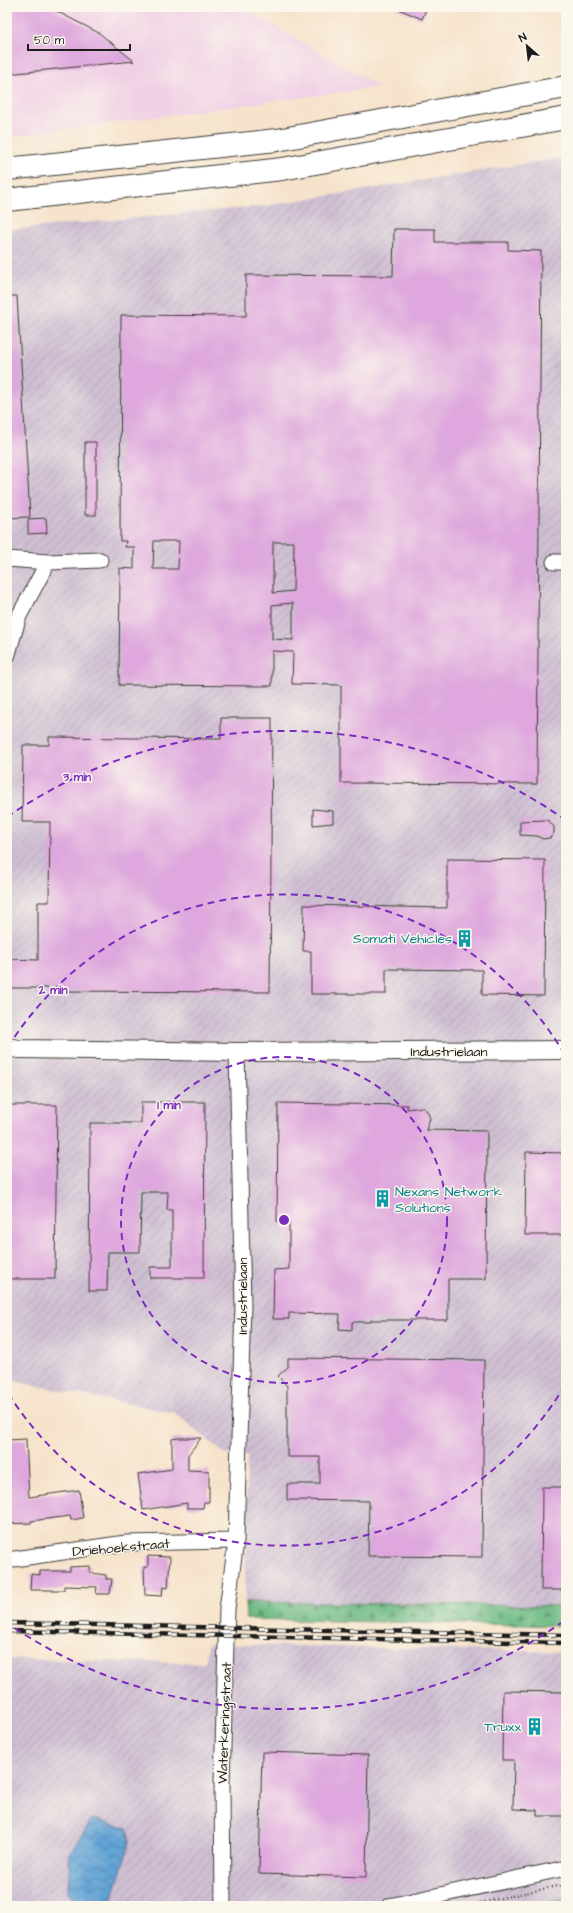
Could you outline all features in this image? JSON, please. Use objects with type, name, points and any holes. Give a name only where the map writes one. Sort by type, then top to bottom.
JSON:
[{"type":"highway","points":[[7,169],[277,140],[566,87]]},
{"type":"highway","points":[[7,200],[282,169],[566,118]]},
{"type":"street","points":[[7,558],[48,562],[100,560]]},
{"type":"street","points":[[7,657],[19,616],[48,562]]},
{"type":"street","name":"Industrielaan","points":[[7,1047],[19,1049],[237,1052],[566,1050]]},
{"type":"street","name":"Industrielaan","points":[[236,1541],[243,1305],[237,1052]]},
{"type":"street","name":"Driehoekstraat","points":[[7,1560],[126,1543],[236,1541]]},
{"type":"street","name":"Waterkeringstraat","points":[[223,1906],[222,1782],[227,1609],[236,1541]]},
{"type":"street","points":[[389,1906],[566,1868]]},
{"type":"path","points":[[465,1906],[566,1884]]},
{"type":"shaded area","points":[[7,7],[242,7],[380,87],[7,137]]},
{"type":"shaded area","points":[[566,157],[566,1606],[245,1602],[247,1455],[225,1454],[175,1413],[7,1380],[7,230],[264,206]]},
{"type":"shaded area","points":[[208,1644],[566,1652],[566,1906],[7,1906],[7,1659],[205,1663]]},
{"type":"green space","points":[[245,1602],[566,1606],[566,1626],[246,1619]]},
{"type":"green space","points":[[566,1899],[566,1906],[534,1906]]},
{"type":"water","points":[[92,1819],[127,1828],[130,1842],[110,1906],[77,1906],[68,1891],[70,1853]]},
{"type":"building","points":[[7,7],[57,7],[56,11],[99,33],[134,61],[7,74]]},
{"type":"building","points":[[394,7],[427,7],[422,19]]},
{"type":"building","points":[[394,229],[435,229],[435,242],[508,242],[508,250],[541,251],[537,784],[341,783],[341,685],[292,684],[293,652],[272,651],[272,686],[119,685],[120,568],[134,569],[134,547],[125,547],[126,541],[120,541],[121,315],[246,316],[246,275],[393,276]],"holes":[[[154,541],[179,541],[178,569],[153,569]],[[273,542],[294,542],[293,591],[273,593]],[[293,603],[293,640],[272,639],[272,605]]]},
{"type":"building","points":[[7,296],[17,296],[30,517],[7,518]]},
{"type":"building","points":[[85,442],[96,442],[96,515],[85,515]]},
{"type":"building","points":[[46,518],[47,533],[28,534],[28,519]]},
{"type":"building","points":[[221,718],[272,718],[270,992],[49,991],[49,988],[7,988],[7,959],[38,960],[38,902],[49,902],[50,822],[22,822],[23,745],[49,745],[49,737],[221,739]]},
{"type":"building","points":[[313,809],[333,811],[333,823],[313,825]]},
{"type":"building","points":[[520,821],[549,821],[554,827],[554,833],[550,838],[543,839],[537,836],[520,835]]},
{"type":"building","name":"Somati Vehicles","points":[[447,859],[545,860],[544,996],[482,995],[482,970],[386,969],[386,994],[311,994],[311,951],[303,951],[304,905],[447,908]]},
{"type":"building","points":[[141,1102],[205,1102],[204,1278],[150,1278],[150,1267],[172,1267],[172,1210],[167,1210],[168,1192],[141,1192],[140,1252],[108,1252],[107,1291],[89,1291],[90,1123],[141,1123]]},
{"type":"building","name":"Nexans Network Solutions","points":[[278,1103],[407,1105],[407,1109],[422,1107],[427,1111],[430,1118],[426,1130],[487,1131],[486,1279],[448,1279],[448,1320],[371,1320],[371,1322],[352,1322],[352,1330],[339,1329],[340,1314],[289,1313],[289,1319],[273,1319],[274,1270],[289,1269],[289,1222],[277,1222]]},
{"type":"building","points":[[7,1105],[57,1105],[55,1279],[7,1279]]},
{"type":"building","points":[[526,1152],[566,1153],[566,1235],[525,1235]]},
{"type":"building","points":[[288,1358],[484,1360],[482,1557],[368,1556],[369,1501],[287,1500],[287,1484],[320,1484],[320,1457],[287,1457],[287,1386],[278,1376],[288,1367]]},
{"type":"building","points":[[201,1438],[188,1455],[188,1470],[209,1471],[209,1502],[204,1502],[203,1508],[187,1508],[187,1503],[143,1510],[138,1474],[172,1469],[172,1439]]},
{"type":"building","points":[[26,1439],[29,1497],[79,1490],[83,1518],[71,1520],[70,1516],[31,1521],[31,1523],[7,1524],[7,1440]]},
{"type":"building","points":[[542,1487],[566,1487],[566,1590],[541,1590]]},
{"type":"building","points":[[148,1556],[170,1557],[168,1588],[163,1587],[162,1596],[145,1595],[144,1567],[148,1567]]},
{"type":"building","points":[[90,1566],[90,1573],[106,1575],[106,1579],[112,1579],[110,1594],[96,1594],[97,1587],[64,1586],[64,1590],[30,1590],[31,1574],[40,1575],[40,1571],[70,1571],[70,1567]]},
{"type":"building","name":"Truxx","points":[[503,1691],[566,1692],[566,1816],[537,1816],[537,1810],[513,1809],[514,1760],[502,1760]]},
{"type":"building","points":[[262,1752],[368,1755],[366,1877],[259,1874]]},
{"type":"railway","points":[[7,1623],[566,1635]]},
{"type":"railway","points":[[7,1631],[566,1643]]},
{"type":"place","name":"Somati Vehicles","points":[[465,938]]},
{"type":"place","name":"Nexans Network Solutions","points":[[382,1199]]},
{"type":"place","name":"Truxx","points":[[534,1726]]}]
